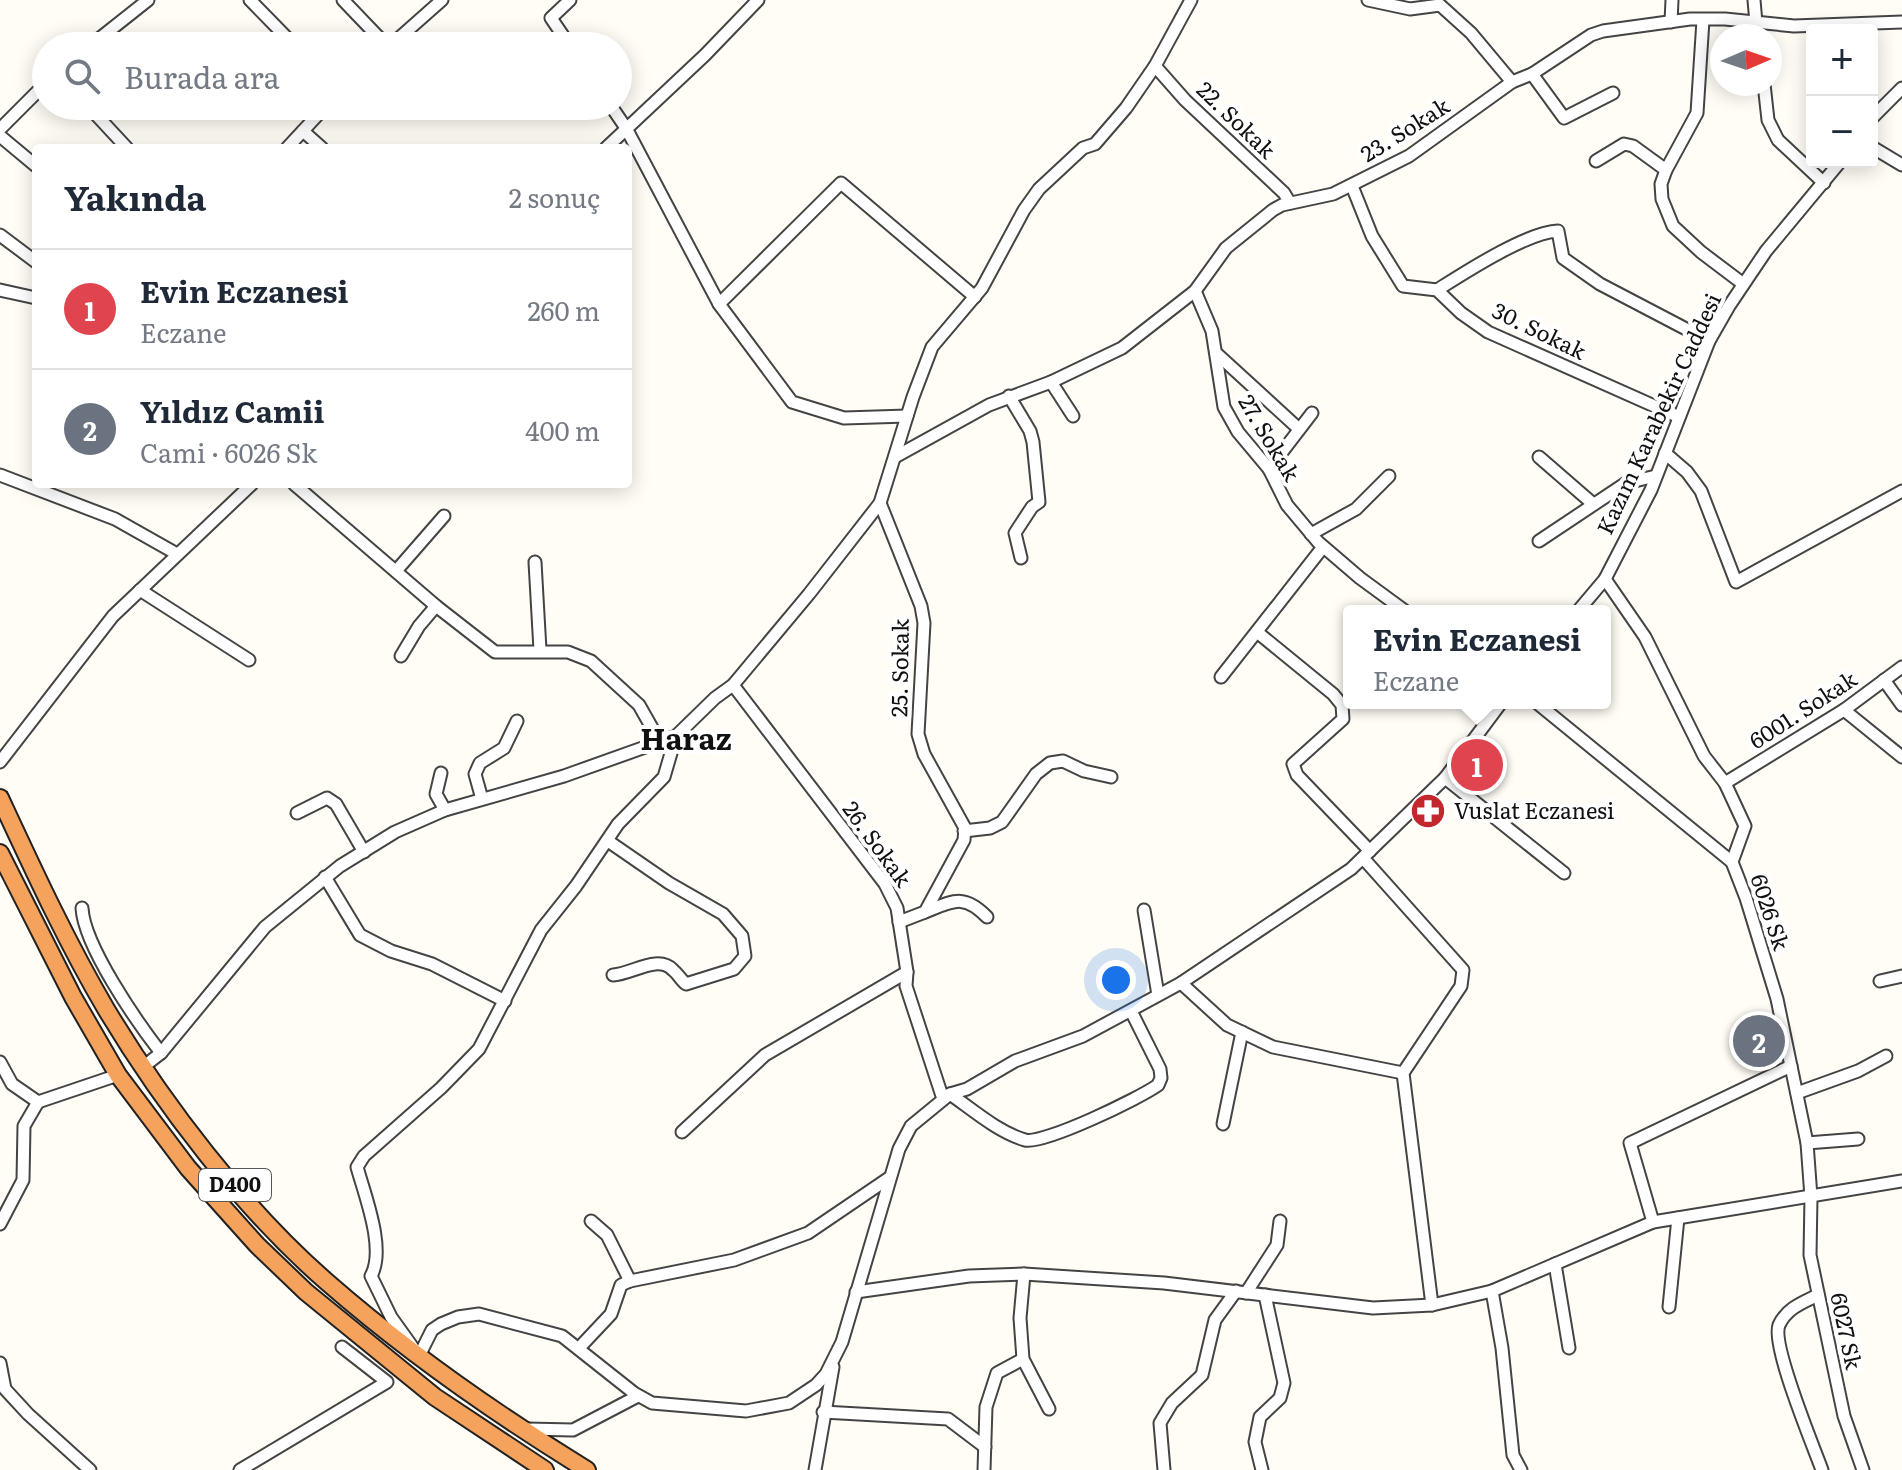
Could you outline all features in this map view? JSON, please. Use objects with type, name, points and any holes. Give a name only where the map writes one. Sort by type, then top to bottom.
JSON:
[{"type":"highway","name":"D400","points":[[0,798],[50,904],[105,1008],[143,1067],[199,1142],[264,1219],[325,1281],[419,1356],[587,1470]]},
{"type":"highway","name":"D400","points":[[0,853],[73,997],[118,1075],[188,1168],[257,1245],[306,1292],[435,1397],[545,1470]]},
{"type":"street","points":[[108,32],[148,0]]},
{"type":"street","points":[[250,0],[281,32]]},
{"type":"street","points":[[343,0],[374,32]]},
{"type":"street","points":[[404,32],[442,0]]},
{"type":"street","points":[[560,32],[551,18],[570,0]]},
{"type":"street","points":[[610,144],[705,55],[758,0]]},
{"type":"street","points":[[143,1067],[161,1053],[265,927],[325,877],[395,832],[445,810],[564,776],[676,736],[733,685],[880,503],[932,347],[975,297],[1039,189],[1083,148],[1095,144],[1126,108],[1155,66],[1191,0]]},
{"type":"street","points":[[1368,0],[1410,9],[1428,3],[1440,5],[1471,33],[1512,82]]},
{"type":"street","points":[[1671,22],[1672,0]]},
{"type":"street","points":[[1754,0],[1756,23]]},
{"type":"street","name":"23. Sokak","points":[[895,457],[1009,396],[1051,382],[1122,348],[1195,291],[1226,248],[1273,210],[1333,194],[1409,156],[1512,82],[1532,74],[1591,35],[1671,22],[1725,19],[1794,26],[1902,22]]},
{"type":"street","points":[[1703,20],[1697,113],[1666,170],[1661,184],[1662,199],[1673,226],[1742,283]]},
{"type":"street","name":"22. Sokak","points":[[1155,66],[1185,100],[1284,193],[1290,203]]},
{"type":"street","points":[[1532,74],[1564,118],[1613,93]]},
{"type":"street","points":[[1878,112],[1902,88]]},
{"type":"street","points":[[1765,96],[1768,120],[1778,140],[1824,183]]},
{"type":"street","points":[[0,129],[32,97]]},
{"type":"street","points":[[101,120],[123,144]]},
{"type":"street","points":[[291,144],[313,120]]},
{"type":"street","points":[[621,120],[719,304],[792,402],[844,418],[907,416]]},
{"type":"street","points":[[303,131],[318,144]]},
{"type":"street","points":[[0,136],[32,163]]},
{"type":"street","points":[[1596,161],[1624,144],[1633,146],[1666,170]]},
{"type":"street","points":[[1878,151],[1902,165]]},
{"type":"street","name":"Kazım Karabekir Caddesi","points":[[1583,605],[1605,579],[1656,476],[1709,341],[1742,283],[1835,168]]},
{"type":"street","points":[[719,304],[841,183],[975,297]]},
{"type":"street","name":"30. Sokak","points":[[1352,186],[1372,236],[1403,286],[1437,290],[1461,313],[1488,332],[1679,417]]},
{"type":"street","points":[[1437,290],[1470,269],[1524,242],[1558,231],[1563,258],[1587,276],[1709,341]]},
{"type":"street","points":[[0,235],[32,259]]},
{"type":"street","points":[[0,290],[32,297]]},
{"type":"street","name":"27. Sokak","points":[[1195,291],[1212,331],[1218,382],[1228,417],[1245,443],[1269,469],[1287,505],[1311,534],[1323,547],[1397,605]]},
{"type":"street","points":[[1216,353],[1299,429]]},
{"type":"street","points":[[1051,382],[1073,416]]},
{"type":"street","points":[[1009,396],[1030,431],[1038,476],[1039,502],[1032,507],[1015,533],[1021,558]]},
{"type":"street","points":[[1269,469],[1312,413]]},
{"type":"street","points":[[1665,453],[1687,472],[1701,491],[1736,582],[1902,491]]},
{"type":"street","points":[[1539,457],[1592,503]]},
{"type":"street","points":[[0,475],[32,487]]},
{"type":"street","points":[[1311,534],[1356,509],[1389,476]]},
{"type":"street","points":[[1539,541],[1626,483],[1656,476]]},
{"type":"street","points":[[34,488],[115,519],[177,554]]},
{"type":"street","points":[[0,762],[113,616],[248,488]]},
{"type":"street","points":[[299,488],[436,606],[495,652],[568,652],[591,661],[639,705],[660,742]]},
{"type":"street","name":"25. Sokak","points":[[880,503],[908,567],[923,614],[918,734],[924,754],[961,820],[964,831]]},
{"type":"street","points":[[396,571],[444,516]]},
{"type":"street","points":[[1221,677],[1323,547]]},
{"type":"street","points":[[535,562],[540,650]]},
{"type":"street","name":"6026 Sk","points":[[1605,579],[1645,637],[1704,756],[1725,783],[1745,826],[1732,862],[1777,999],[1807,1143],[1811,1197]]},
{"type":"street","points":[[140,590],[249,660]]},
{"type":"street","points":[[401,656],[419,626],[436,606]]},
{"type":"street","points":[[1257,632],[1333,694],[1343,710],[1343,719],[1293,764],[1297,775],[1463,970],[1461,986],[1403,1073],[1432,1305]]},
{"type":"street","name":"6001. Sokak","points":[[1725,783],[1844,710],[1902,667]]},
{"type":"street","points":[[1884,680],[1902,705]]},
{"type":"street","name":"26. Sokak","points":[[733,685],[885,884],[897,908],[909,997],[946,1097]]},
{"type":"street","points":[[816,1469],[823,1412],[835,1359],[889,1178],[906,1133],[946,1097],[967,1089],[1015,1061],[1083,1036],[1131,1011],[1181,983],[1316,893],[1367,855],[1445,778],[1497,709]]},
{"type":"street","points":[[1544,709],[1732,862]]},
{"type":"street","points":[[1844,710],[1902,757]]},
{"type":"street","points":[[482,799],[475,774],[480,763],[504,748],[517,721]]},
{"type":"street","points":[[676,736],[664,777],[618,824],[541,930],[479,1049],[441,1088],[364,1156],[357,1167],[376,1248],[377,1265],[371,1276],[391,1317],[419,1356],[432,1330],[458,1317],[479,1314],[555,1333],[579,1348],[638,1396],[663,1406],[746,1411],[775,1408],[789,1403],[816,1385],[835,1359]]},
{"type":"street","points":[[925,912],[964,840],[964,831],[990,828],[1002,822],[1036,774],[1050,763],[1063,761],[1084,771],[1111,777]]},
{"type":"street","points":[[441,773],[436,794],[445,810]]},
{"type":"street","points":[[1445,778],[1564,873]]},
{"type":"street","points":[[297,813],[327,798],[336,804],[364,852]]},
{"type":"street","points":[[608,841],[669,883],[723,914],[742,936],[745,956],[734,969],[686,984],[672,967],[660,963],[645,965],[628,975],[613,975]]},
{"type":"street","points":[[325,877],[360,935],[391,951],[432,964],[505,1001]]},
{"type":"street","points":[[899,922],[944,904],[969,902],[987,917]]},
{"type":"street","points":[[82,908],[83,923],[107,972],[161,1053]]},
{"type":"street","points":[[1144,910],[1158,995]]},
{"type":"street","points":[[682,1132],[765,1055],[907,972]]},
{"type":"street","points":[[1880,981],[1902,976]]},
{"type":"street","points":[[1181,983],[1227,1025],[1273,1047],[1403,1073]]},
{"type":"street","points":[[946,1097],[1029,1141],[1051,1137],[1158,1085],[1160,1069],[1131,1011]]},
{"type":"street","points":[[1223,1124],[1242,1032]]},
{"type":"street","points":[[1797,1093],[1858,1071],[1886,1056]]},
{"type":"street","points":[[0,1062],[12,1084],[38,1102]]},
{"type":"street","points":[[1653,1222],[1630,1143],[1791,1066]]},
{"type":"street","points":[[0,1224],[23,1180],[24,1126],[38,1102],[118,1075]]},
{"type":"street","points":[[1807,1143],[1858,1139]]},
{"type":"street","points":[[579,1348],[611,1314],[621,1285],[734,1260],[808,1233],[889,1178]]},
{"type":"street","points":[[856,1292],[969,1276],[1024,1274],[1164,1283],[1373,1308],[1432,1305],[1492,1291],[1653,1222],[1902,1181]]},
{"type":"street","name":"6027 Sk","points":[[1811,1197],[1810,1255],[1844,1416],[1863,1470]]},
{"type":"street","points":[[1669,1307],[1678,1218]]},
{"type":"street","points":[[591,1221],[607,1235],[630,1281]]},
{"type":"street","points":[[1164,1470],[1160,1423],[1172,1403],[1202,1375],[1215,1320],[1277,1245],[1280,1221]]},
{"type":"street","points":[[1555,1264],[1569,1348]]},
{"type":"street","points":[[1024,1274],[1020,1318],[1023,1359],[1049,1409]]},
{"type":"street","points":[[1492,1291],[1502,1348],[1513,1455],[1521,1470]]},
{"type":"street","points":[[1262,1470],[1255,1442],[1260,1417],[1280,1398],[1284,1383],[1265,1295]]},
{"type":"street","points":[[1818,1295],[1790,1309],[1778,1328],[1779,1350],[1822,1470]]},
{"type":"street","points":[[240,1470],[387,1382],[342,1347]]},
{"type":"street","points":[[984,1470],[986,1407],[997,1373],[1023,1359]]},
{"type":"street","points":[[0,1363],[5,1389],[90,1470]]},
{"type":"street","points":[[524,1429],[573,1430],[638,1396]]},
{"type":"street","points":[[823,1412],[948,1419],[985,1447]]},
{"type":"place","name":"Evin Eczanesi","points":[[1477,765]]},
{"type":"place","name":"Vuslat Eczanesi","points":[[1428,811]]},
{"type":"place","name":"Yıldız Camii","points":[[1759,1041]]},
{"type":"district","name":"Haraz","points":[[686,740]]}]
